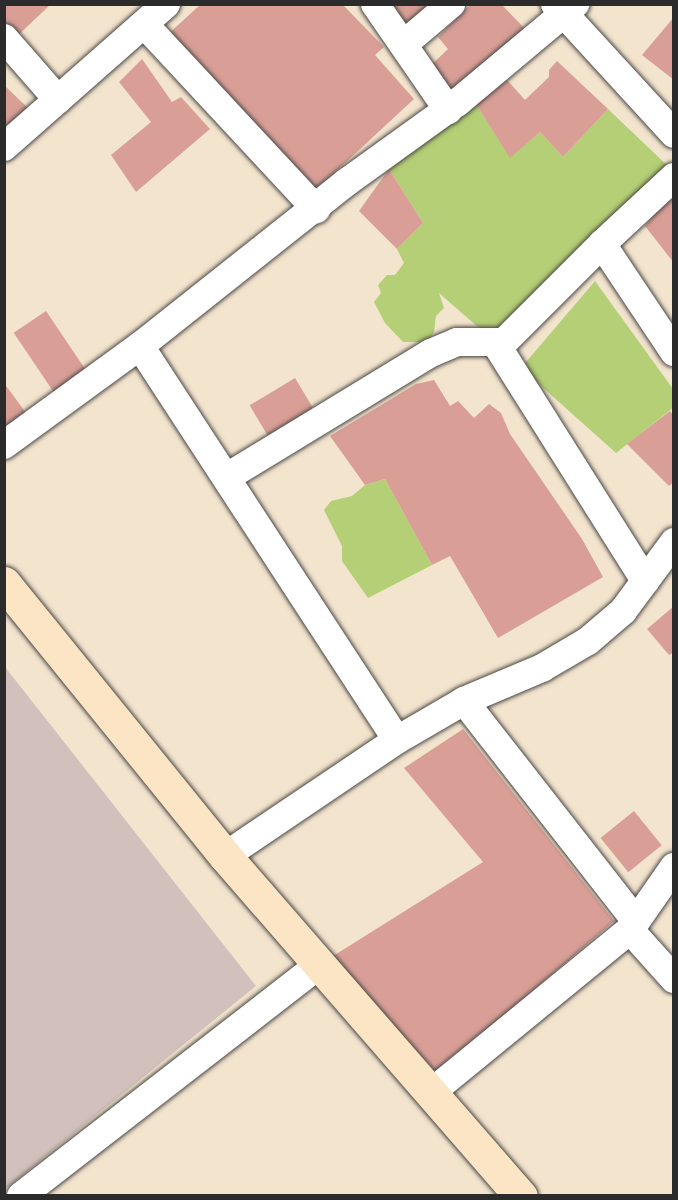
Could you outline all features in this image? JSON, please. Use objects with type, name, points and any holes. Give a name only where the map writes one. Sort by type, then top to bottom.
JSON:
[{"type":"street","points":[[4,147],[166,4]]},
{"type":"street","points":[[375,4],[448,110]]},
{"type":"street","points":[[404,44],[451,4]]},
{"type":"street","points":[[4,445],[140,346],[316,208],[448,110],[564,8],[674,134]]},
{"type":"street","points":[[144,24],[316,208]]},
{"type":"street","points":[[4,38],[58,100]]},
{"type":"street","points":[[227,477],[430,353],[457,342],[496,344],[509,338],[602,244],[674,177]]},
{"type":"street","points":[[602,244],[674,352]]},
{"type":"street","points":[[496,344],[645,581]]},
{"type":"street","points":[[140,346],[397,740]]},
{"type":"street","points":[[225,856],[397,740],[464,701],[568,656],[623,611],[674,542]]},
{"type":"street","points":[[4,583],[225,856],[319,965],[433,1090],[521,1196]]},
{"type":"street","points":[[464,701],[674,979]]},
{"type":"street","points":[[433,1090],[633,926],[674,867]]},
{"type":"street","points":[[21,1196],[319,965]]},
{"type":"shaded area","points":[[5,667],[256,986],[4,1189]]},
{"type":"green space","points":[[476,104],[510,157],[540,132],[563,157],[608,109],[672,170],[495,342],[439,293],[444,308],[436,316],[434,332],[427,342],[403,342],[385,323],[374,302],[381,293],[378,285],[387,275],[395,275],[404,263],[397,249],[423,223],[389,169]]},
{"type":"green space","points":[[595,281],[673,389],[673,408],[616,453],[521,368]]},
{"type":"green space","points":[[385,479],[432,565],[368,598],[342,561],[342,546],[324,510],[331,501],[352,496],[365,485]]},
{"type":"building","points":[[4,4],[51,4],[14,39],[4,29]]},
{"type":"building","points":[[201,4],[342,4],[384,47],[375,55],[414,99],[317,189],[165,37]]},
{"type":"building","points":[[382,4],[433,4],[401,31]]},
{"type":"building","points":[[471,4],[501,4],[529,33],[452,99],[426,70],[448,49],[438,37]]},
{"type":"building","points":[[674,17],[674,80],[642,55]]},
{"type":"building","points":[[142,59],[172,102],[181,97],[210,129],[136,192],[111,155],[151,122],[119,82]]},
{"type":"building","points":[[557,61],[608,109],[563,157],[540,132],[510,158],[476,104],[507,80],[525,100],[549,77],[549,70]]},
{"type":"building","points":[[4,85],[31,111],[4,137]]},
{"type":"building","points":[[389,169],[423,223],[397,249],[359,211]]},
{"type":"building","points":[[674,190],[674,263],[645,226]]},
{"type":"building","points":[[46,311],[88,373],[56,395],[14,333]]},
{"type":"building","points":[[295,378],[317,414],[271,441],[250,405]]},
{"type":"building","points":[[434,380],[450,406],[458,401],[474,418],[489,404],[501,413],[510,434],[582,539],[603,577],[498,638],[450,556],[432,565],[385,479],[365,485],[330,436],[416,384]]},
{"type":"building","points":[[4,383],[29,417],[4,434]]},
{"type":"building","points":[[670,411],[674,416],[674,482],[669,486],[627,444]]},
{"type":"building","points":[[674,606],[674,652],[669,655],[647,629]]},
{"type":"building","points":[[463,729],[614,921],[437,1073],[330,958],[483,862],[404,768]]},
{"type":"building","points":[[634,811],[662,845],[628,872],[601,838]]}]
